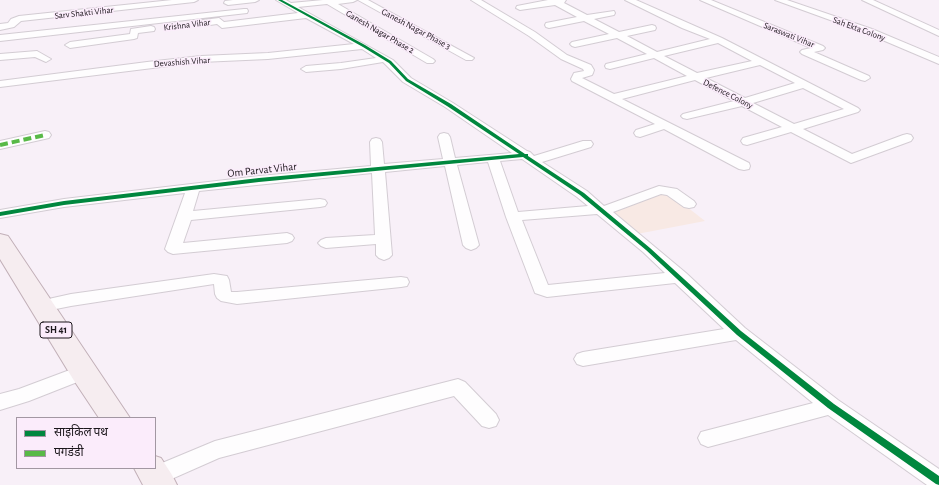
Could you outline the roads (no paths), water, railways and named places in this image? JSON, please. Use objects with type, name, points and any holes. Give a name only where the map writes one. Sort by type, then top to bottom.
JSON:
[{"type":"main road","name":"SH 41","points":[[0,241],[82,372],[114,417]]},
{"type":"street","name":"Sarv Shakti Vihar","points":[[0,27],[11,25],[14,21],[19,19],[194,0]]},
{"type":"street","points":[[216,5],[254,0]]},
{"type":"street","points":[[285,2],[329,2],[353,0]]},
{"type":"street","name":"Ganesh Nagar Phase 3","points":[[362,0],[469,58]]},
{"type":"street","points":[[475,0],[532,34],[564,56],[587,67],[589,70],[588,73],[578,75],[576,79],[744,166]]},
{"type":"street","points":[[520,8],[554,1],[568,0]]},
{"type":"street","points":[[629,0],[719,40],[854,110],[746,141]]},
{"type":"street","name":"Saraswati Vihar","points":[[704,0],[820,48],[805,52],[865,78]]},
{"type":"street","name":"Sah Ekta Colony","points":[[779,0],[869,31],[939,61]]},
{"type":"street","points":[[866,0],[938,32]]},
{"type":"street","name":"Defence Colony","points":[[554,1],[617,36],[656,55],[694,77],[851,159],[907,138]]},
{"type":"street","points":[[285,2],[385,59],[407,80],[449,105],[582,194],[680,277],[739,333],[831,406],[939,481]]},
{"type":"street","name":"Ganesh Nagar Phase 2","points":[[329,2],[430,61]]},
{"type":"street","points":[[116,17],[201,7]]},
{"type":"street","points":[[0,38],[218,17],[244,11]]},
{"type":"street","points":[[549,25],[611,13]]},
{"type":"street","name":"Krishna Vihar","points":[[70,45],[134,36],[134,32],[218,17],[222,25],[307,15]]},
{"type":"street","points":[[575,44],[652,28]]},
{"type":"street","points":[[391,38],[421,32]]},
{"type":"street","points":[[610,66],[719,40]]},
{"type":"street","name":"Devashish Vihar","points":[[1,90],[155,64],[201,59],[268,56],[364,46]]},
{"type":"street","points":[[918,52],[939,48]]},
{"type":"street","points":[[0,57],[37,54],[46,59]]},
{"type":"street","points":[[306,69],[340,66],[385,59]]},
{"type":"street","points":[[612,98],[694,77],[762,62]]},
{"type":"street","points":[[687,116],[744,102],[804,84]]},
{"type":"street","points":[[640,133],[664,125]]},
{"type":"street","points":[[0,145],[45,135]]},
{"type":"street","points":[[444,137],[471,245]]},
{"type":"street","points":[[376,142],[384,255]]},
{"type":"street","name":"Om Parvat Vihar","points":[[0,214],[64,203],[193,188],[451,162],[530,158],[587,144]]},
{"type":"street","points":[[493,159],[513,217],[541,289],[547,291],[680,277]]},
{"type":"street","points":[[193,188],[173,249],[287,238]]},
{"type":"street","points":[[513,217],[601,210],[659,190],[672,192],[689,204]]},
{"type":"street","points":[[185,216],[320,203]]},
{"type":"street","points":[[326,243],[383,239]]},
{"type":"street","points":[[41,306],[71,300],[214,280],[221,280],[223,294],[227,297],[237,298],[401,282]]},
{"type":"street","points":[[583,359],[739,333]]},
{"type":"street","points":[[0,402],[22,396],[82,372]]},
{"type":"street","points":[[156,476],[215,450],[458,387],[488,420]]},
{"type":"street","points":[[708,438],[831,406]]}]
